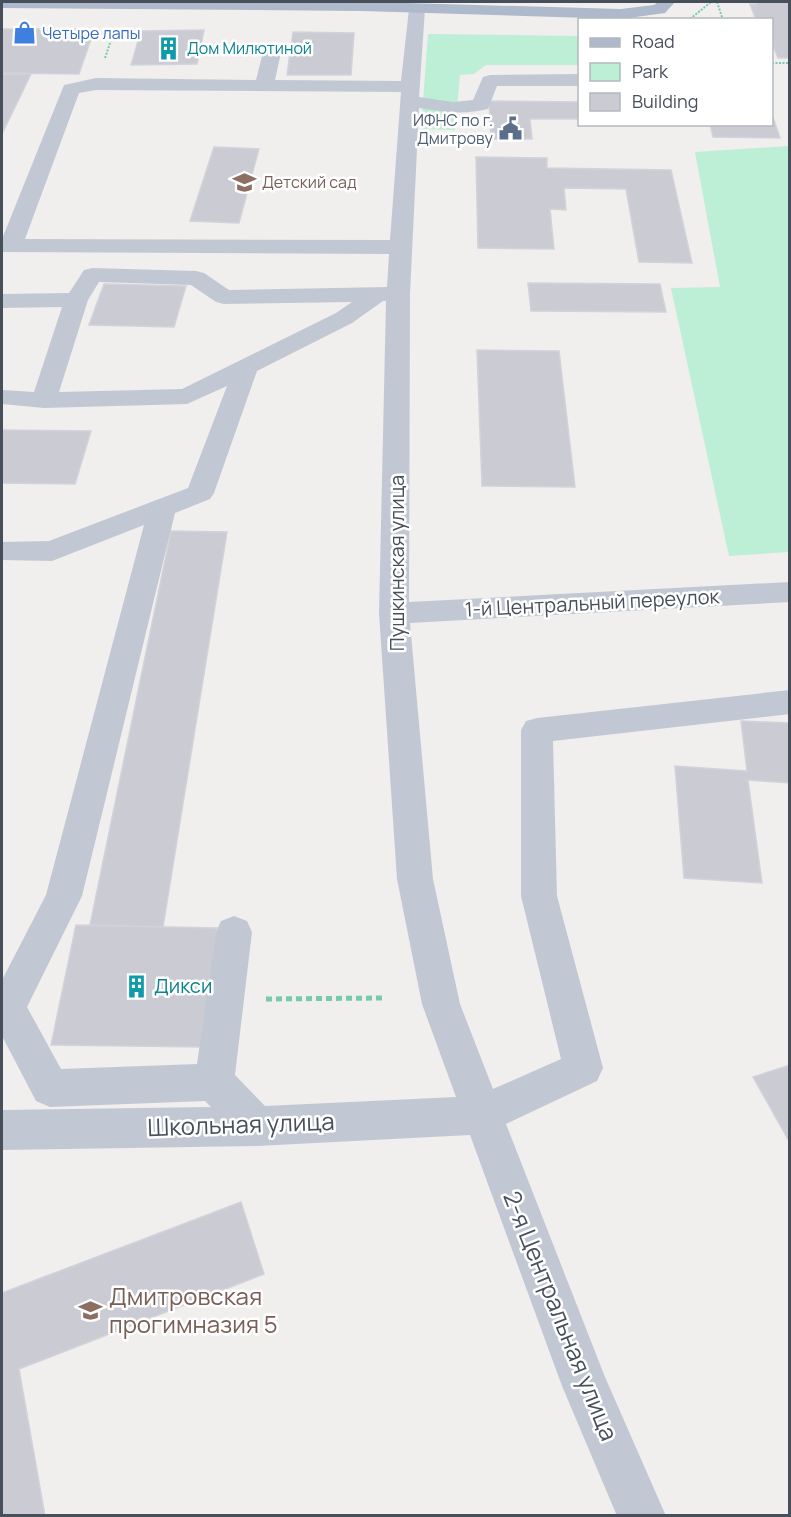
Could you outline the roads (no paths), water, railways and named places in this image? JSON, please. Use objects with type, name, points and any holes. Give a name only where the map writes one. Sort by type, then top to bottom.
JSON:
[{"type":"main road","points":[[2,3],[417,5],[621,14],[659,9],[667,2]]},
{"type":"street","name":"Пушкинская улица","points":[[417,5],[401,247],[388,295],[394,613],[415,879],[441,1004],[481,1115]]},
{"type":"street","points":[[264,86],[273,48]]},
{"type":"street","points":[[401,247],[7,244],[71,89],[96,84],[264,86],[410,94],[453,108],[481,105],[490,81],[578,80]]},
{"type":"street","points":[[44,400],[76,300],[92,275],[196,278],[224,297],[388,295]]},
{"type":"street","points":[[2,397],[44,400],[187,396],[388,295]]},
{"type":"street","points":[[2,300],[76,300]]},
{"type":"street","points":[[2,551],[52,551],[200,493],[246,367]]},
{"type":"street","points":[[162,508],[64,896],[7,1008],[50,1088],[214,1082],[257,1126]]},
{"type":"street","name":"1-й Центральный переулок","points":[[394,613],[789,592]]},
{"type":"street","points":[[481,1115],[583,1068],[539,897],[537,730],[789,702]]},
{"type":"street","points":[[214,1082],[234,932]]},
{"type":"street","name":"Школьная улица","points":[[2,1130],[257,1126],[481,1115]]},
{"type":"street","name":"2-я Центральная улица","points":[[481,1115],[585,1386],[642,1515]]},
{"type":"place","name":"Четыре лапы","points":[[24,33]]},
{"type":"place","name":"Дом Милютиной","points":[[169,48]]},
{"type":"place","name":"ИФНС по г. Дмитрову","points":[[511,129]]},
{"type":"place","name":"Детский сад","points":[[244,182]]},
{"type":"place","name":"Дикси","points":[[136,986]]},
{"type":"place","name":"Дмитровская прогимназия 5","points":[[91,1311]]}]
